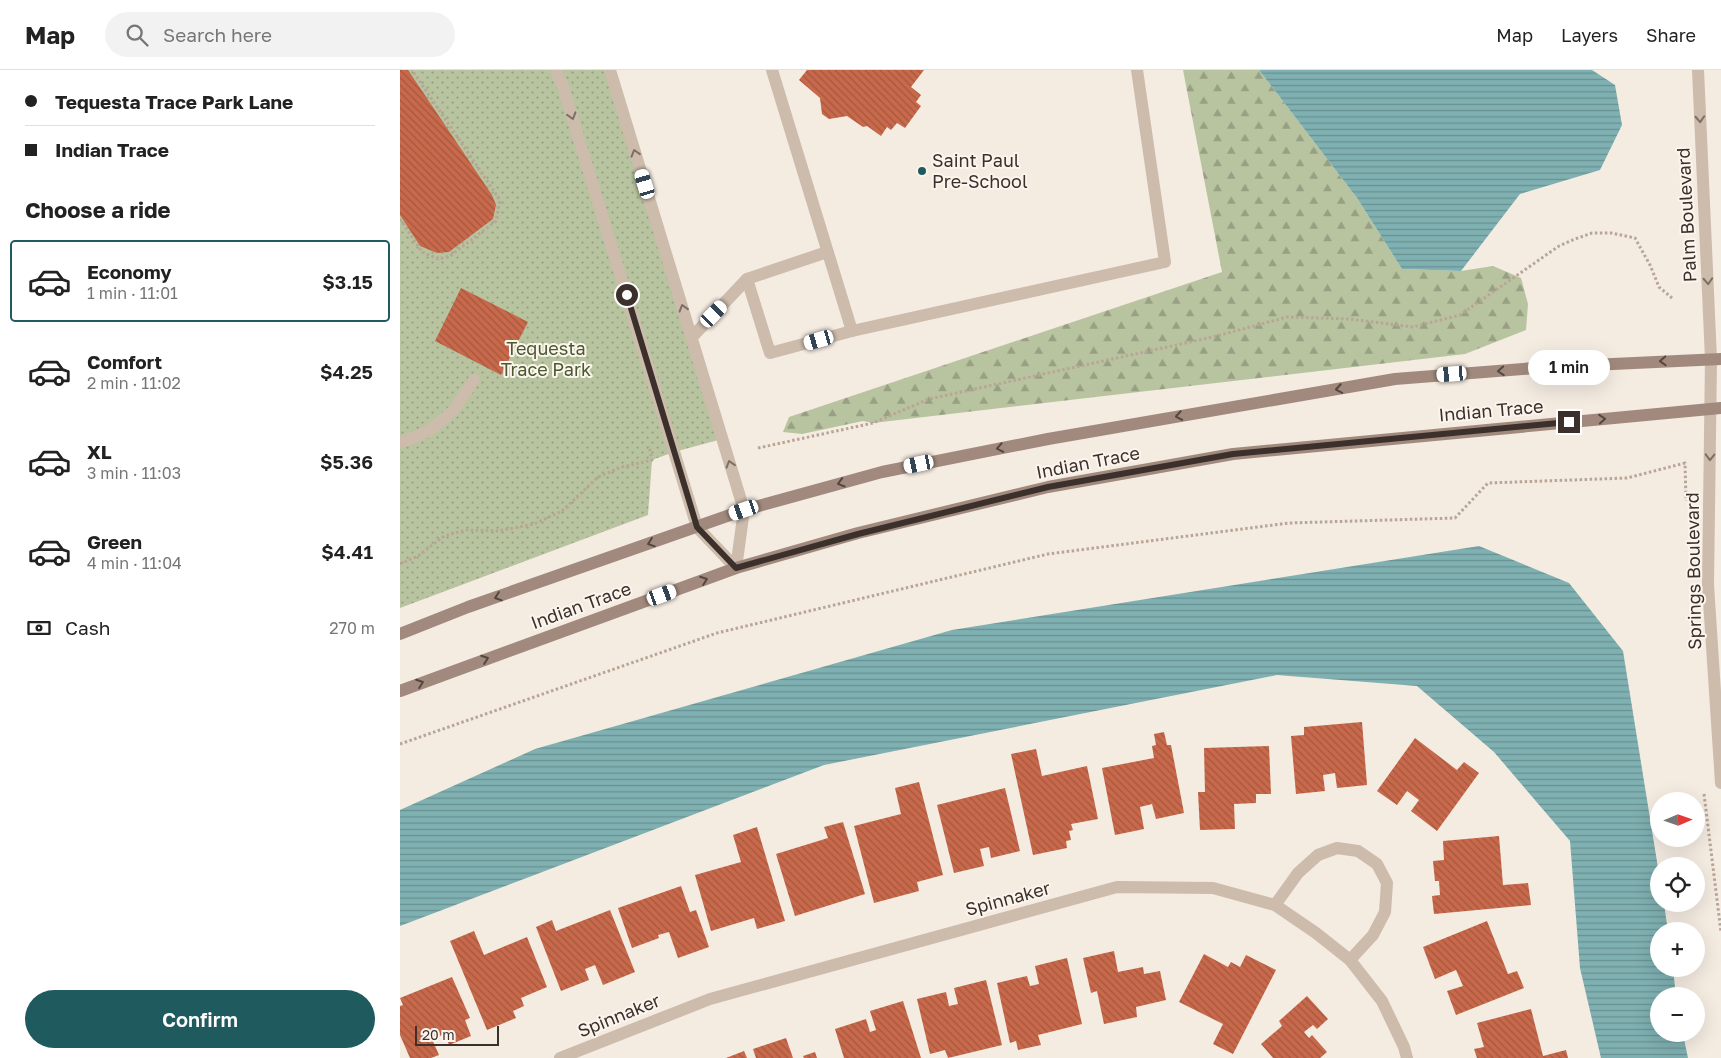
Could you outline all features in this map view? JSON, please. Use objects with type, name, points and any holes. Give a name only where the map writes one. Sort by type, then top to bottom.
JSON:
[{"type":"main road","name":"Indian Trace","points":[[400,634],[468,607],[744,510],[882,472],[1048,439],[1395,379],[1548,367],[1716,359]]},
{"type":"main road","name":"Indian Trace","points":[[400,691],[736,568],[858,534],[1048,487],[1233,454],[1716,408]]},
{"type":"street","points":[[556,70],[581,144],[697,527],[736,568]]},
{"type":"street","points":[[610,70],[744,510],[736,568]]},
{"type":"street","points":[[772,70],[852,331]]},
{"type":"street","points":[[747,279],[770,354],[852,331],[1165,262],[1137,70]]},
{"type":"street","name":"Palm Boulevard","points":[[1698,70],[1716,359]]},
{"type":"street","points":[[692,337],[747,279],[827,252]]},
{"type":"street","name":"Springs Boulevard","points":[[1716,359],[1716,408],[1708,585],[1721,783]]},
{"type":"street","points":[[400,443],[429,431],[453,411],[474,380]]},
{"type":"street","points":[[1275,905],[1298,873],[1318,855],[1337,848],[1358,851],[1377,864],[1387,883],[1385,912],[1373,935],[1350,960]]},
{"type":"street","name":"Spinnaker","points":[[560,1058],[710,999],[1116,887],[1213,888],[1275,905],[1316,932],[1350,960],[1382,1001],[1404,1047],[1407,1058]]},
{"type":"path","points":[[400,219],[422,252],[438,258],[450,256],[496,220],[500,200],[412,70]]},
{"type":"path","points":[[758,448],[873,423],[929,399],[1168,347],[1287,318],[1350,320],[1413,327],[1460,315],[1559,246],[1592,233],[1611,233],[1635,238],[1650,265],[1659,287],[1672,298]]},
{"type":"path","points":[[400,564],[418,556],[444,536],[466,530],[498,531],[534,524],[562,511],[598,477],[622,467],[652,460],[648,442]]},
{"type":"path","points":[[400,744],[717,633],[1048,554],[1288,523],[1455,518],[1488,484],[1627,478],[1686,463]]},
{"type":"green space","name":"Tequesta Trace Park","points":[[400,70],[610,70],[722,439],[652,460],[648,515],[400,608]]},
{"type":"green space","points":[[1183,70],[1259,70],[1357,198],[1402,269],[1461,271],[1493,266],[1521,278],[1528,304],[1526,330],[1465,354],[873,423],[863,421],[802,434],[783,432],[789,417],[1222,272]]},
{"type":"water","points":[[1259,70],[1592,70],[1615,85],[1622,125],[1600,170],[1520,194],[1461,271],[1402,269],[1357,198]]},
{"type":"water","points":[[1479,546],[1569,583],[1623,651],[1650,818],[1650,848],[1655,848],[1656,857],[1650,857],[1650,912],[1665,912],[1667,922],[1650,922],[1650,977],[1674,977],[1675,987],[1650,987],[1650,1042],[1685,1042],[1688,1058],[1601,1058],[1580,968],[1570,841],[1494,752],[1417,686],[1277,675],[824,765],[400,926],[400,810],[535,749],[952,630]]},
{"type":"building","points":[[400,70],[408,70],[492,195],[496,205],[493,219],[449,252],[437,253],[420,246],[400,215]]},
{"type":"building","points":[[807,70],[924,70],[911,87],[921,95],[916,102],[921,106],[905,128],[897,123],[891,130],[887,127],[881,136],[867,126],[863,127],[847,116],[829,119],[822,114],[820,98],[799,80]]},
{"type":"building","points":[[461,288],[528,322],[501,375],[435,341]]},
{"type":"building","points":[[1362,722],[1367,785],[1337,788],[1335,773],[1323,775],[1325,791],[1296,794],[1291,736],[1304,735],[1304,727]]},
{"type":"building","points":[[1164,732],[1167,745],[1171,745],[1184,813],[1156,819],[1152,804],[1140,807],[1144,829],[1115,835],[1102,768],[1154,758],[1152,746],[1156,745],[1154,734]]},
{"type":"building","points":[[1415,738],[1457,770],[1464,762],[1479,773],[1437,831],[1411,811],[1419,800],[1407,791],[1397,805],[1377,791]]},
{"type":"building","points":[[1269,746],[1271,794],[1256,794],[1256,803],[1234,804],[1235,829],[1200,830],[1198,792],[1205,792],[1204,748]]},
{"type":"building","points":[[1036,749],[1042,776],[1087,766],[1098,819],[1071,824],[1073,830],[1069,831],[1071,840],[1066,841],[1067,848],[1033,855],[1011,754]]},
{"type":"building","points":[[919,782],[943,875],[917,882],[919,891],[874,903],[854,826],[901,814],[895,788]]},
{"type":"building","points":[[1005,788],[1020,851],[991,858],[989,847],[980,849],[984,866],[954,873],[937,805]]},
{"type":"building","points":[[843,822],[865,894],[795,916],[776,854],[828,838],[824,827]]},
{"type":"building","points":[[757,827],[785,921],[757,929],[754,918],[711,931],[695,875],[741,862],[733,835]]},
{"type":"building","points":[[1499,836],[1503,885],[1528,883],[1531,905],[1434,914],[1432,896],[1440,895],[1439,881],[1435,881],[1433,861],[1444,860],[1443,841]]},
{"type":"building","points":[[681,886],[690,912],[696,910],[709,947],[678,958],[669,932],[658,935],[659,938],[632,948],[618,908]]},
{"type":"building","points":[[610,910],[635,972],[603,985],[595,965],[585,969],[589,980],[561,991],[536,927],[552,920],[556,931]]},
{"type":"building","points":[[1487,921],[1508,974],[1517,971],[1524,988],[1456,1015],[1447,991],[1463,986],[1456,970],[1435,979],[1423,947]]},
{"type":"building","points":[[474,931],[484,955],[527,937],[547,987],[521,998],[524,1006],[513,1011],[516,1018],[487,1030],[450,941]]},
{"type":"building","points":[[1114,951],[1118,972],[1143,967],[1144,974],[1160,971],[1166,1000],[1136,1007],[1137,1017],[1104,1024],[1097,991],[1091,993],[1083,958]]},
{"type":"building","points":[[1204,954],[1228,967],[1231,962],[1240,967],[1246,955],[1276,970],[1233,1054],[1213,1044],[1223,1024],[1179,1002]]},
{"type":"building","points":[[1067,958],[1082,1024],[1038,1035],[1041,1045],[1018,1050],[1016,1041],[1010,1043],[997,983],[1027,976],[1030,986],[1039,984],[1035,966]]},
{"type":"building","points":[[452,977],[470,1018],[465,1020],[471,1036],[449,1045],[445,1034],[432,1039],[439,1055],[431,1058],[410,1058],[400,1035],[400,1006],[403,1005],[400,998]]},
{"type":"building","points":[[986,980],[1002,1045],[948,1058],[945,1050],[930,1054],[917,999],[946,992],[949,1006],[958,1004],[954,988]]},
{"type":"building","points":[[1307,996],[1328,1019],[1317,1029],[1313,1025],[1304,1032],[1309,1038],[1312,1035],[1327,1052],[1320,1058],[1273,1058],[1261,1044],[1282,1026],[1279,1021]]},
{"type":"building","points":[[903,1001],[921,1058],[844,1058],[835,1029],[866,1019],[870,1032],[876,1030],[870,1011]]},
{"type":"building","points":[[1531,1009],[1543,1056],[1566,1050],[1568,1058],[1477,1058],[1474,1049],[1484,1047],[1477,1023]]},
{"type":"building","points":[[786,1038],[793,1058],[756,1058],[753,1049]]},
{"type":"building","points":[[744,1051],[747,1058],[726,1058]]},
{"type":"building","points":[[815,1052],[817,1058],[804,1058],[803,1056]]},
{"type":"place","name":"Saint Paul Pre-School","points":[[922,171]]},
{"type":"route","points":[[627,295],[697,527],[736,568],[858,534],[1048,487],[1233,454],[1569,422]]}]
